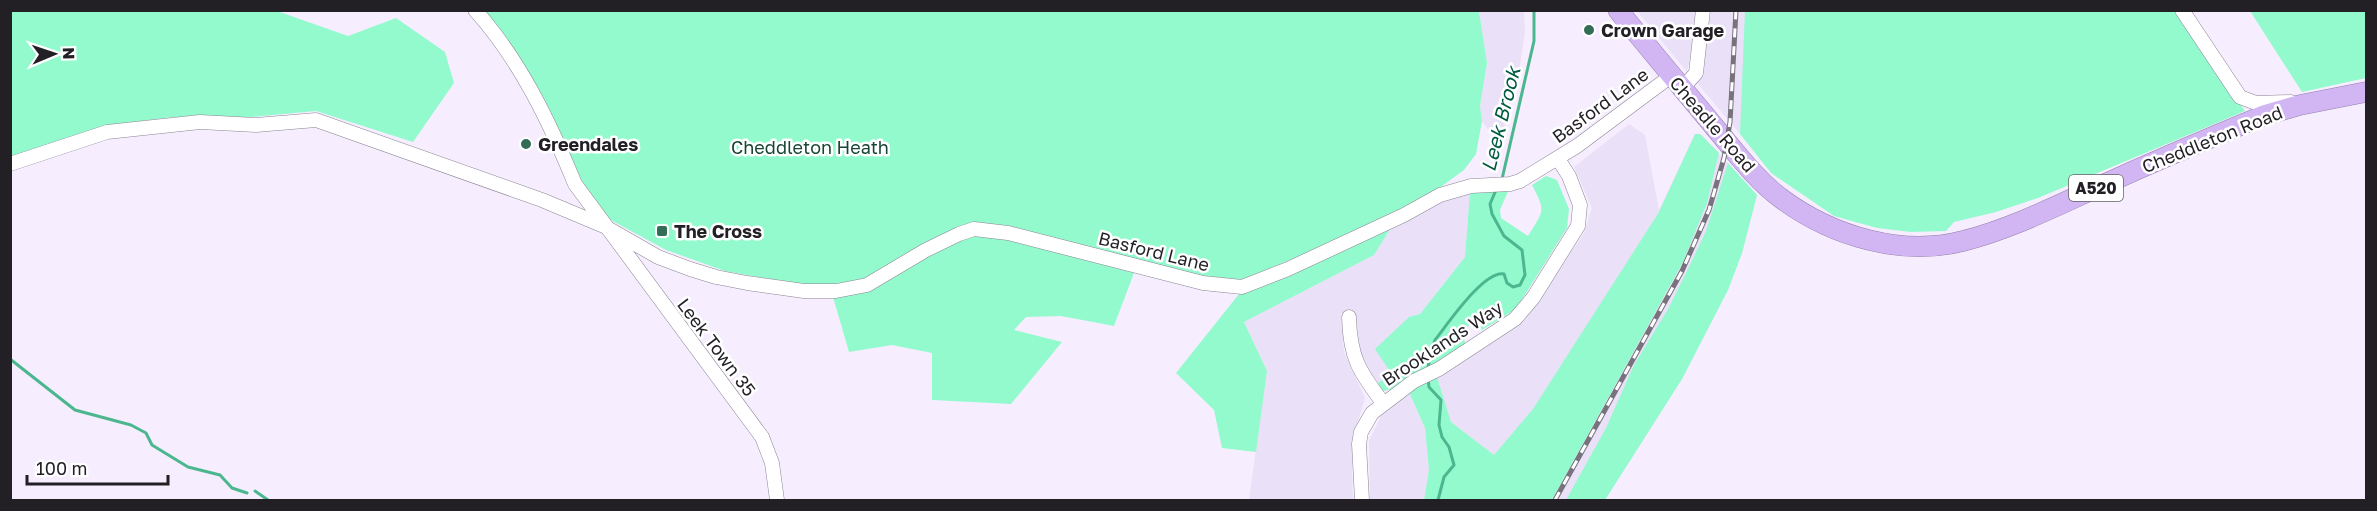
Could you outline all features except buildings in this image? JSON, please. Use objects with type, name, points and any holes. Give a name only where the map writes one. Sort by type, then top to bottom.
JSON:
[{"type":"highway","name":"Cheadle Road","points":[[1618,10],[1763,183],[1782,199],[1821,223]]},
{"type":"highway","name":"Cheddleton Road","points":[[1821,223],[1875,242],[1933,245],[1961,242],[2007,228],[2265,115],[2300,105],[2366,96]]},
{"type":"street","name":"Leek Town 35","points":[[475,10],[496,35],[535,97],[558,141],[575,184],[762,437],[772,464],[777,501]]},
{"type":"street","points":[[1676,82],[1696,73],[1703,10]]},
{"type":"street","points":[[2182,10],[2240,97],[2256,103],[2288,101],[2300,105]]},
{"type":"street","name":"Basford Lane","points":[[10,164],[107,132],[200,122],[256,125],[316,120],[542,200],[604,226],[658,257],[726,279],[804,291],[836,291],[867,285],[926,250],[974,229],[1008,233],[1203,283],[1242,286],[1288,269],[1440,195],[1471,186],[1510,184],[1520,181],[1558,159],[1617,117],[1676,82]]},
{"type":"street","name":"Brooklands Way","points":[[1362,501],[1359,444],[1361,432],[1372,413],[1414,381],[1439,369],[1515,319],[1524,310],[1578,226],[1580,205],[1569,176],[1558,159]]},
{"type":"street","points":[[1349,317],[1354,359],[1383,403]]},
{"type":"shaded area","points":[[1479,11],[1524,11],[1525,32],[1518,79],[1502,134],[1491,133],[1482,121],[1480,106],[1487,63]]},
{"type":"shaded area","points":[[1637,11],[1699,11],[1687,72]]},
{"type":"shaded area","points":[[1705,11],[1761,11],[1752,139],[1740,134],[1698,84]]},
{"type":"shaded area","points":[[1629,124],[1645,135],[1659,210],[1695,134],[1701,134],[1757,195],[1742,253],[1728,290],[1682,379],[1605,500],[1477,500],[1493,455],[1451,422],[1437,377],[1523,322],[1584,233],[1592,208],[1574,167]]},
{"type":"shaded area","points":[[1470,191],[1465,257],[1420,314],[1409,317],[1398,329],[1391,373],[1378,383],[1365,367],[1356,343],[1355,312],[1341,313],[1344,352],[1365,398],[1357,425],[1352,465],[1353,500],[1249,500],[1267,371],[1244,322],[1374,255],[1394,223],[1445,198]]},
{"type":"shaded area","points":[[1409,392],[1425,428],[1429,470],[1424,500],[1370,500],[1369,441],[1382,414]]},
{"type":"green space","points":[[1745,10],[2178,12],[2245,111],[2038,198],[1996,212],[1954,222],[1946,231],[1911,232],[1877,228],[1834,216],[1771,173],[1740,134]]},
{"type":"green space","points":[[11,11],[277,11],[348,36],[396,18],[445,52],[454,83],[413,142],[316,111],[250,117],[173,117],[118,124],[62,140],[11,160]]},
{"type":"green space","name":"Cheddleton Heath","points":[[481,11],[1479,11],[1487,63],[1480,106],[1482,121],[1476,154],[1464,170],[1438,189],[1358,231],[1240,281],[1199,278],[1002,226],[977,224],[958,227],[865,280],[838,285],[801,285],[725,271],[666,250],[607,218],[578,183]]},
{"type":"green space","points":[[2250,11],[2366,11],[2366,78],[2302,92]]},
{"type":"green space","points":[[1695,134],[1700,134],[1719,153],[1707,203],[1683,262],[1552,500],[1424,500],[1429,470],[1425,428],[1409,392],[1437,377],[1451,422],[1494,455],[1533,409],[1659,212]]},
{"type":"green space","points":[[1728,163],[1757,195],[1742,253],[1728,290],[1682,379],[1605,500],[1566,500],[1606,428],[1634,365],[1668,309],[1689,267],[1706,231]]},
{"type":"green space","points":[[1546,176],[1557,180],[1569,209],[1567,228],[1516,309],[1482,330],[1475,321],[1463,330],[1465,344],[1395,388],[1379,390],[1378,383],[1391,373],[1375,349],[1409,317],[1420,314],[1465,257],[1470,191],[1509,189],[1500,210],[1501,218],[1528,236],[1541,211],[1540,201],[1532,185]]},
{"type":"green space","points":[[1394,223],[1374,255],[1244,322],[1267,371],[1256,452],[1222,448],[1214,410],[1176,373],[1239,294]]},
{"type":"green space","points":[[977,234],[1007,238],[1134,273],[1114,326],[1061,316],[1026,317],[1014,330],[1062,342],[1011,404],[932,400],[932,353],[892,345],[849,352],[833,297],[959,238]]},
{"type":"waterway","name":"Leek Brook","points":[[1502,179],[1534,41],[1534,10]]},
{"type":"waterway","name":"Leek Brook","points":[[1428,368],[1435,340],[1477,289],[1496,275],[1504,274],[1507,283],[1513,287],[1520,285],[1525,275],[1522,250],[1504,236],[1492,214],[1490,204],[1496,190]]},
{"type":"waterway","points":[[10,359],[75,410],[131,425],[146,433],[152,445],[188,467],[220,475],[232,488],[247,493]]},
{"type":"waterway","name":"Leek Brook","points":[[1428,378],[1429,387],[1441,400],[1439,425],[1454,465],[1444,477],[1438,500]]},
{"type":"waterway","points":[[255,491],[268,500]]},
{"type":"railway","points":[[1555,500],[1682,271],[1709,210],[1724,158],[1730,122],[1736,10]]},
{"type":"place","name":"Crown Garage","points":[[1589,30]]},
{"type":"place","name":"Greendales","points":[[526,144]]},
{"type":"place","name":"The Cross","points":[[662,231]]}]
